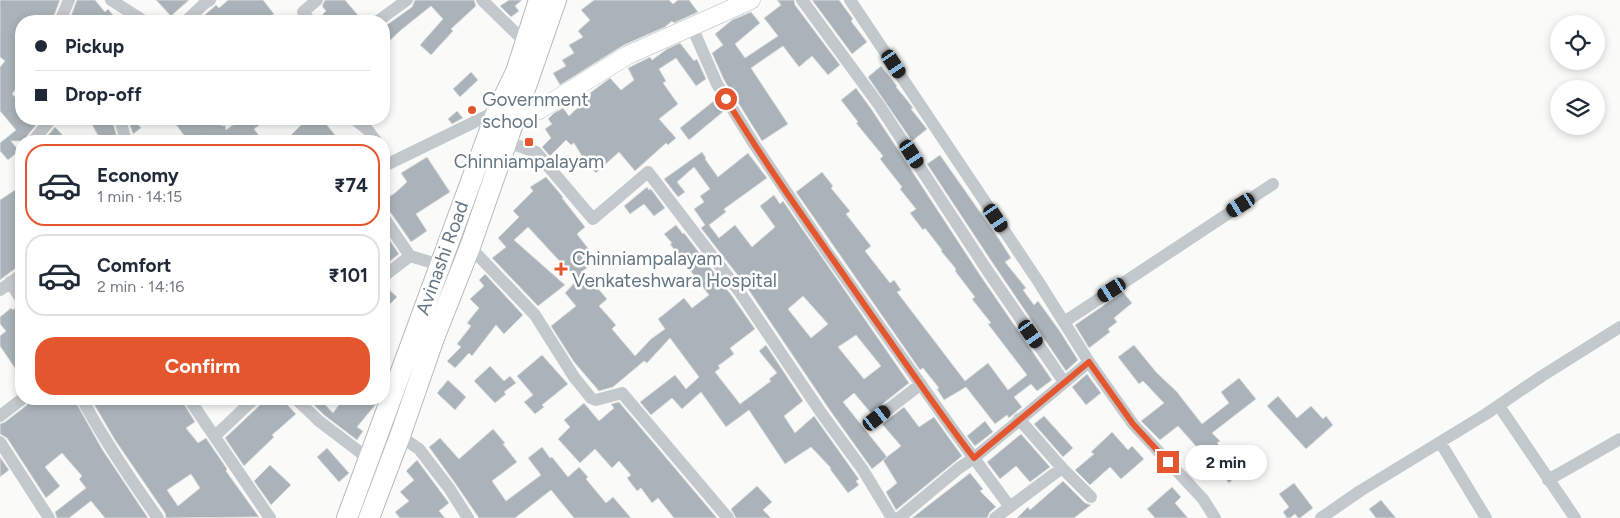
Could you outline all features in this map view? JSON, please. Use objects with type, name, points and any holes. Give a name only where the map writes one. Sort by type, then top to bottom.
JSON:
[{"type":"main road","name":"Avinashi Road","points":[[369,518],[507,142],[506,114],[516,72],[539,0]]},
{"type":"main road","name":"Avinashi Road","points":[[390,402],[440,265],[556,0]]},
{"type":"main road","points":[[506,114],[527,116],[628,55],[751,0]]},
{"type":"main road","name":"Avinashi Road","points":[[347,518],[389,405]]},
{"type":"street","points":[[63,15],[69,0]]},
{"type":"street","points":[[111,0],[134,15]]},
{"type":"street","points":[[192,15],[210,0]]},
{"type":"street","points":[[305,15],[303,12],[316,0]]},
{"type":"street","points":[[386,15],[407,0]]},
{"type":"street","points":[[482,0],[526,43]]},
{"type":"street","points":[[802,0],[879,105],[987,270],[1064,382]]},
{"type":"street","points":[[850,0],[1089,362],[1133,424],[1203,499],[1215,518]]},
{"type":"street","points":[[692,27],[717,84],[754,144],[827,252],[1010,507]]},
{"type":"street","points":[[390,158],[506,114]]},
{"type":"street","points":[[38,135],[46,125]]},
{"type":"street","points":[[363,125],[372,135]]},
{"type":"street","points":[[507,142],[536,152],[593,219],[648,172],[738,291],[822,414],[863,470],[892,518]]},
{"type":"street","points":[[1064,322],[1273,184]]},
{"type":"street","points":[[390,227],[410,256],[440,265]]},
{"type":"street","points":[[470,246],[535,315],[574,377],[591,398],[596,400],[622,393],[728,518]]},
{"type":"street","points":[[390,271],[410,256]]},
{"type":"street","points":[[0,290],[15,279]]},
{"type":"street","points":[[1321,518],[1360,491],[1499,406],[1542,376],[1620,328]]},
{"type":"street","points":[[899,518],[1089,362]]},
{"type":"street","points":[[877,418],[921,384]]},
{"type":"street","points":[[0,416],[15,404]]},
{"type":"street","points":[[85,405],[129,476],[158,518]]},
{"type":"street","points":[[193,405],[270,518]]},
{"type":"street","points":[[214,436],[248,405]]},
{"type":"street","points":[[302,405],[319,421],[369,459]]},
{"type":"street","points":[[1499,406],[1575,518]]},
{"type":"street","points":[[1019,419],[1062,468],[1091,497]]},
{"type":"street","points":[[400,436],[419,449],[449,488],[468,518]]},
{"type":"street","points":[[1548,480],[1620,439]]},
{"type":"street","points":[[0,442],[49,518]]},
{"type":"street","points":[[1440,442],[1486,518]]},
{"type":"street","points":[[995,518],[1062,468]]},
{"type":"building","points":[[0,0],[60,0],[54,15],[15,15],[15,90],[12,94],[15,97],[15,125],[36,125],[28,135],[15,135],[15,141],[11,141],[15,146],[15,154],[8,160],[0,151],[0,143],[16,130],[0,111],[0,67],[5,61],[0,57]]},
{"type":"building","points":[[77,0],[95,0],[105,12],[108,9],[113,15],[71,15]]},
{"type":"building","points":[[156,0],[189,0],[172,15]]},
{"type":"building","points":[[228,0],[263,0],[274,14],[205,15],[216,5],[219,8]]},
{"type":"building","points":[[325,0],[345,0],[358,15],[322,15],[326,11],[322,6]]},
{"type":"building","points":[[415,0],[474,0],[476,6],[451,29],[453,31],[431,55],[420,45],[443,19],[431,6],[390,40],[390,23],[412,7]]},
{"type":"building","points":[[509,0],[522,0],[515,6],[519,11],[511,17],[500,6]]},
{"type":"building","points":[[594,0],[669,0],[673,4],[678,0],[689,0],[698,12],[674,23],[672,21],[665,27],[624,45],[560,85],[553,73],[566,66],[562,60],[574,53],[569,45],[583,37],[578,31],[590,20],[581,10]]},
{"type":"building","points":[[777,0],[794,0],[795,5],[840,65],[828,75],[812,56],[799,67],[783,46],[751,68],[788,124],[762,141],[724,80],[712,53],[723,45],[715,34],[732,20],[751,12],[760,23],[735,44],[745,58],[778,36],[764,18],[781,5]]},
{"type":"building","points":[[812,0],[839,0],[853,19],[851,21],[867,42],[852,54]]},
{"type":"building","points":[[680,43],[694,61],[697,59],[706,79],[696,86],[676,58],[659,69],[666,81],[663,83],[678,104],[659,119],[676,138],[668,145],[666,143],[635,171],[619,152],[596,173],[585,161],[574,143],[571,145],[566,140],[550,156],[542,147],[551,138],[545,129],[552,124],[548,119],[554,113],[563,108],[569,116],[591,95],[590,93],[610,78],[621,90],[634,80],[628,68],[650,57],[652,60],[667,49]]},
{"type":"building","points":[[881,66],[927,129],[912,141],[868,77]]},
{"type":"building","points":[[471,72],[478,80],[460,97],[453,89]]},
{"type":"building","points":[[856,88],[1052,380],[1037,391],[1031,384],[1014,397],[1022,407],[1009,418],[1007,415],[995,424],[966,387],[944,400],[937,389],[939,388],[923,368],[920,370],[796,192],[822,172],[833,186],[831,188],[850,211],[846,214],[871,246],[865,251],[890,283],[894,280],[901,290],[897,292],[965,381],[988,363],[1008,390],[1027,375],[988,324],[991,323],[972,299],[975,297],[955,271],[956,269],[925,228],[923,230],[910,213],[916,209],[880,159],[883,156],[856,123],[858,122],[841,100]]},
{"type":"building","points":[[715,100],[724,111],[689,140],[680,128]]},
{"type":"building","points":[[457,111],[463,118],[452,124],[448,119]]},
{"type":"building","points":[[92,125],[114,125],[116,135],[98,135]]},
{"type":"building","points":[[130,125],[139,125],[141,128],[133,134]]},
{"type":"building","points":[[176,125],[225,125],[226,130],[233,125],[260,125],[254,129],[258,135],[184,135]]},
{"type":"building","points":[[301,125],[327,125],[335,135],[291,135]]},
{"type":"building","points":[[55,127],[62,135],[48,135]]},
{"type":"building","points":[[702,152],[718,177],[748,153],[767,178],[724,209],[726,212],[709,225],[719,238],[735,225],[752,247],[775,227],[760,206],[774,195],[780,204],[783,201],[909,383],[871,413],[854,393],[843,402],[887,457],[872,469],[746,286],[701,228],[705,225],[694,209],[704,202],[700,196],[710,189],[694,167],[677,182],[685,192],[678,197],[664,179]],"holes":[[[803,296],[828,324],[811,338],[788,309]],[[856,335],[881,366],[864,379],[838,347]]]},
{"type":"building","points":[[940,155],[1011,258],[1005,262],[1026,288],[1023,290],[1034,305],[1038,301],[1078,360],[1066,371],[927,164]]},
{"type":"building","points":[[427,157],[450,192],[416,214],[427,231],[411,242],[390,213],[390,196],[407,182],[401,173]]},
{"type":"building","points":[[546,177],[585,227],[577,234],[597,260],[583,271],[607,299],[599,306],[616,325],[612,329],[635,356],[651,339],[665,329],[658,319],[684,298],[692,308],[709,295],[664,234],[676,225],[688,238],[755,329],[730,348],[734,354],[718,366],[720,368],[715,372],[740,404],[771,381],[769,379],[777,373],[759,351],[766,345],[803,401],[784,416],[795,433],[814,416],[859,479],[856,481],[859,485],[848,493],[831,468],[811,447],[785,464],[749,410],[726,427],[701,392],[682,409],[672,398],[651,415],[640,402],[675,375],[686,389],[699,377],[670,338],[647,363],[644,361],[613,387],[599,391],[574,362],[551,326],[576,306],[565,293],[577,280],[528,227],[514,240],[565,285],[538,306],[492,258],[506,247],[498,238],[519,217],[513,211],[533,191],[530,187]]},
{"type":"building","points":[[647,187],[649,190],[651,189],[665,208],[654,216],[644,204],[630,214],[624,206]]},
{"type":"building","points":[[15,190],[15,269],[0,280],[0,200]]},
{"type":"building","points":[[390,241],[399,254],[390,261]]},
{"type":"building","points":[[485,274],[523,315],[504,334],[496,325],[472,356],[469,353],[455,368],[447,361],[461,347],[457,344],[471,326],[467,323],[479,308],[470,299],[484,286],[479,280]]},
{"type":"building","points":[[390,291],[397,297],[390,304]]},
{"type":"building","points":[[1123,292],[1132,303],[1114,318],[1117,322],[1108,329],[1110,332],[1089,348],[1075,325]]},
{"type":"building","points":[[11,308],[13,310],[15,308],[15,368],[0,346],[0,336],[6,331],[0,324],[0,317]]},
{"type":"building","points":[[1134,345],[1156,372],[1177,392],[1202,424],[1229,403],[1221,392],[1239,378],[1256,399],[1212,433],[1220,441],[1217,443],[1242,471],[1229,483],[1178,426],[1160,440],[1141,421],[1164,403],[1143,381],[1139,384],[1118,357]]},
{"type":"building","points":[[542,355],[568,384],[542,405],[544,407],[535,414],[524,402],[533,395],[517,376]]},
{"type":"building","points":[[490,366],[504,381],[510,376],[516,383],[504,392],[506,394],[495,403],[474,381]]},
{"type":"building","points":[[1087,374],[1101,393],[1086,405],[1072,387]]},
{"type":"building","points":[[448,380],[466,397],[455,410],[437,393]]},
{"type":"building","points":[[1278,396],[1297,418],[1311,406],[1323,419],[1326,416],[1333,425],[1306,449],[1267,406]]},
{"type":"building","points":[[619,402],[717,518],[674,518],[658,498],[652,503],[641,488],[637,491],[627,478],[631,475],[619,461],[612,468],[595,449],[580,463],[558,439],[570,427],[564,420],[584,403],[599,421],[614,408],[611,404]]},
{"type":"building","points":[[27,405],[77,405],[102,449],[148,518],[105,518],[91,501],[69,518],[57,518],[55,512],[86,488],[79,479],[82,476],[62,453],[45,467],[60,486],[46,498],[7,438],[0,434],[0,424]]},
{"type":"building","points":[[95,405],[185,405],[195,422],[186,428],[198,443],[206,438],[227,469],[226,471],[259,517],[166,518],[165,513],[115,440]],"holes":[[[191,474],[200,488],[178,506],[167,490]]]},
{"type":"building","points":[[260,405],[288,405],[296,414],[272,435],[274,437],[244,466],[225,438]]},
{"type":"building","points":[[314,405],[326,405],[333,413],[339,405],[375,405],[357,427],[363,431],[357,440]]},
{"type":"building","points":[[904,407],[919,427],[934,417],[962,456],[896,510],[886,492],[897,483],[883,460],[901,446],[882,424]]},
{"type":"building","points":[[1044,416],[1073,448],[1063,457],[1034,424]]},
{"type":"building","points":[[985,421],[993,432],[975,446],[967,436]]},
{"type":"building","points":[[493,429],[517,462],[492,481],[506,501],[541,475],[528,458],[542,447],[568,477],[579,467],[588,477],[586,479],[606,503],[613,497],[631,518],[574,518],[551,490],[515,518],[479,518],[429,447],[440,438],[459,459]]},
{"type":"building","points":[[1112,432],[1128,450],[1132,446],[1144,459],[1121,479],[1110,467],[1090,485],[1075,470],[1094,454],[1091,452]]},
{"type":"building","points":[[1021,434],[1050,467],[1030,482],[1016,466],[1000,479],[987,462]]},
{"type":"building","points":[[327,448],[349,473],[339,482],[317,457]]},
{"type":"building","points":[[0,457],[9,470],[0,477]]},
{"type":"building","points":[[417,460],[449,503],[439,511],[445,518],[400,518],[395,512],[409,501],[400,492],[414,480],[406,471]]},
{"type":"building","points":[[270,465],[291,485],[271,505],[254,481]]},
{"type":"building","points":[[970,473],[983,489],[980,491],[996,507],[987,518],[912,518]]},
{"type":"building","points":[[1063,481],[1085,503],[1091,505],[1074,518],[1017,518],[1028,507],[1030,510]]},
{"type":"building","points":[[1294,483],[1313,508],[1300,518],[1295,514],[1287,518],[1283,512],[1289,507],[1279,494]]},
{"type":"building","points":[[757,486],[772,502],[763,510],[771,518],[736,518],[731,509]]},
{"type":"building","points":[[1172,487],[1181,497],[1175,503],[1188,518],[1155,518],[1147,509]]},
{"type":"building","points":[[1381,500],[1396,518],[1376,518],[1369,509]]},
{"type":"place","name":"Government school","points":[[472,110]]},
{"type":"place","name":"Chinniampalayam","points":[[529,142]]},
{"type":"place","name":"Chinniampalayam Venkateshwara Hospital","points":[[561,269]]},
{"type":"route","points":[[726,99],[827,252],[974,458],[1089,362],[1133,424],[1168,462]]}]
